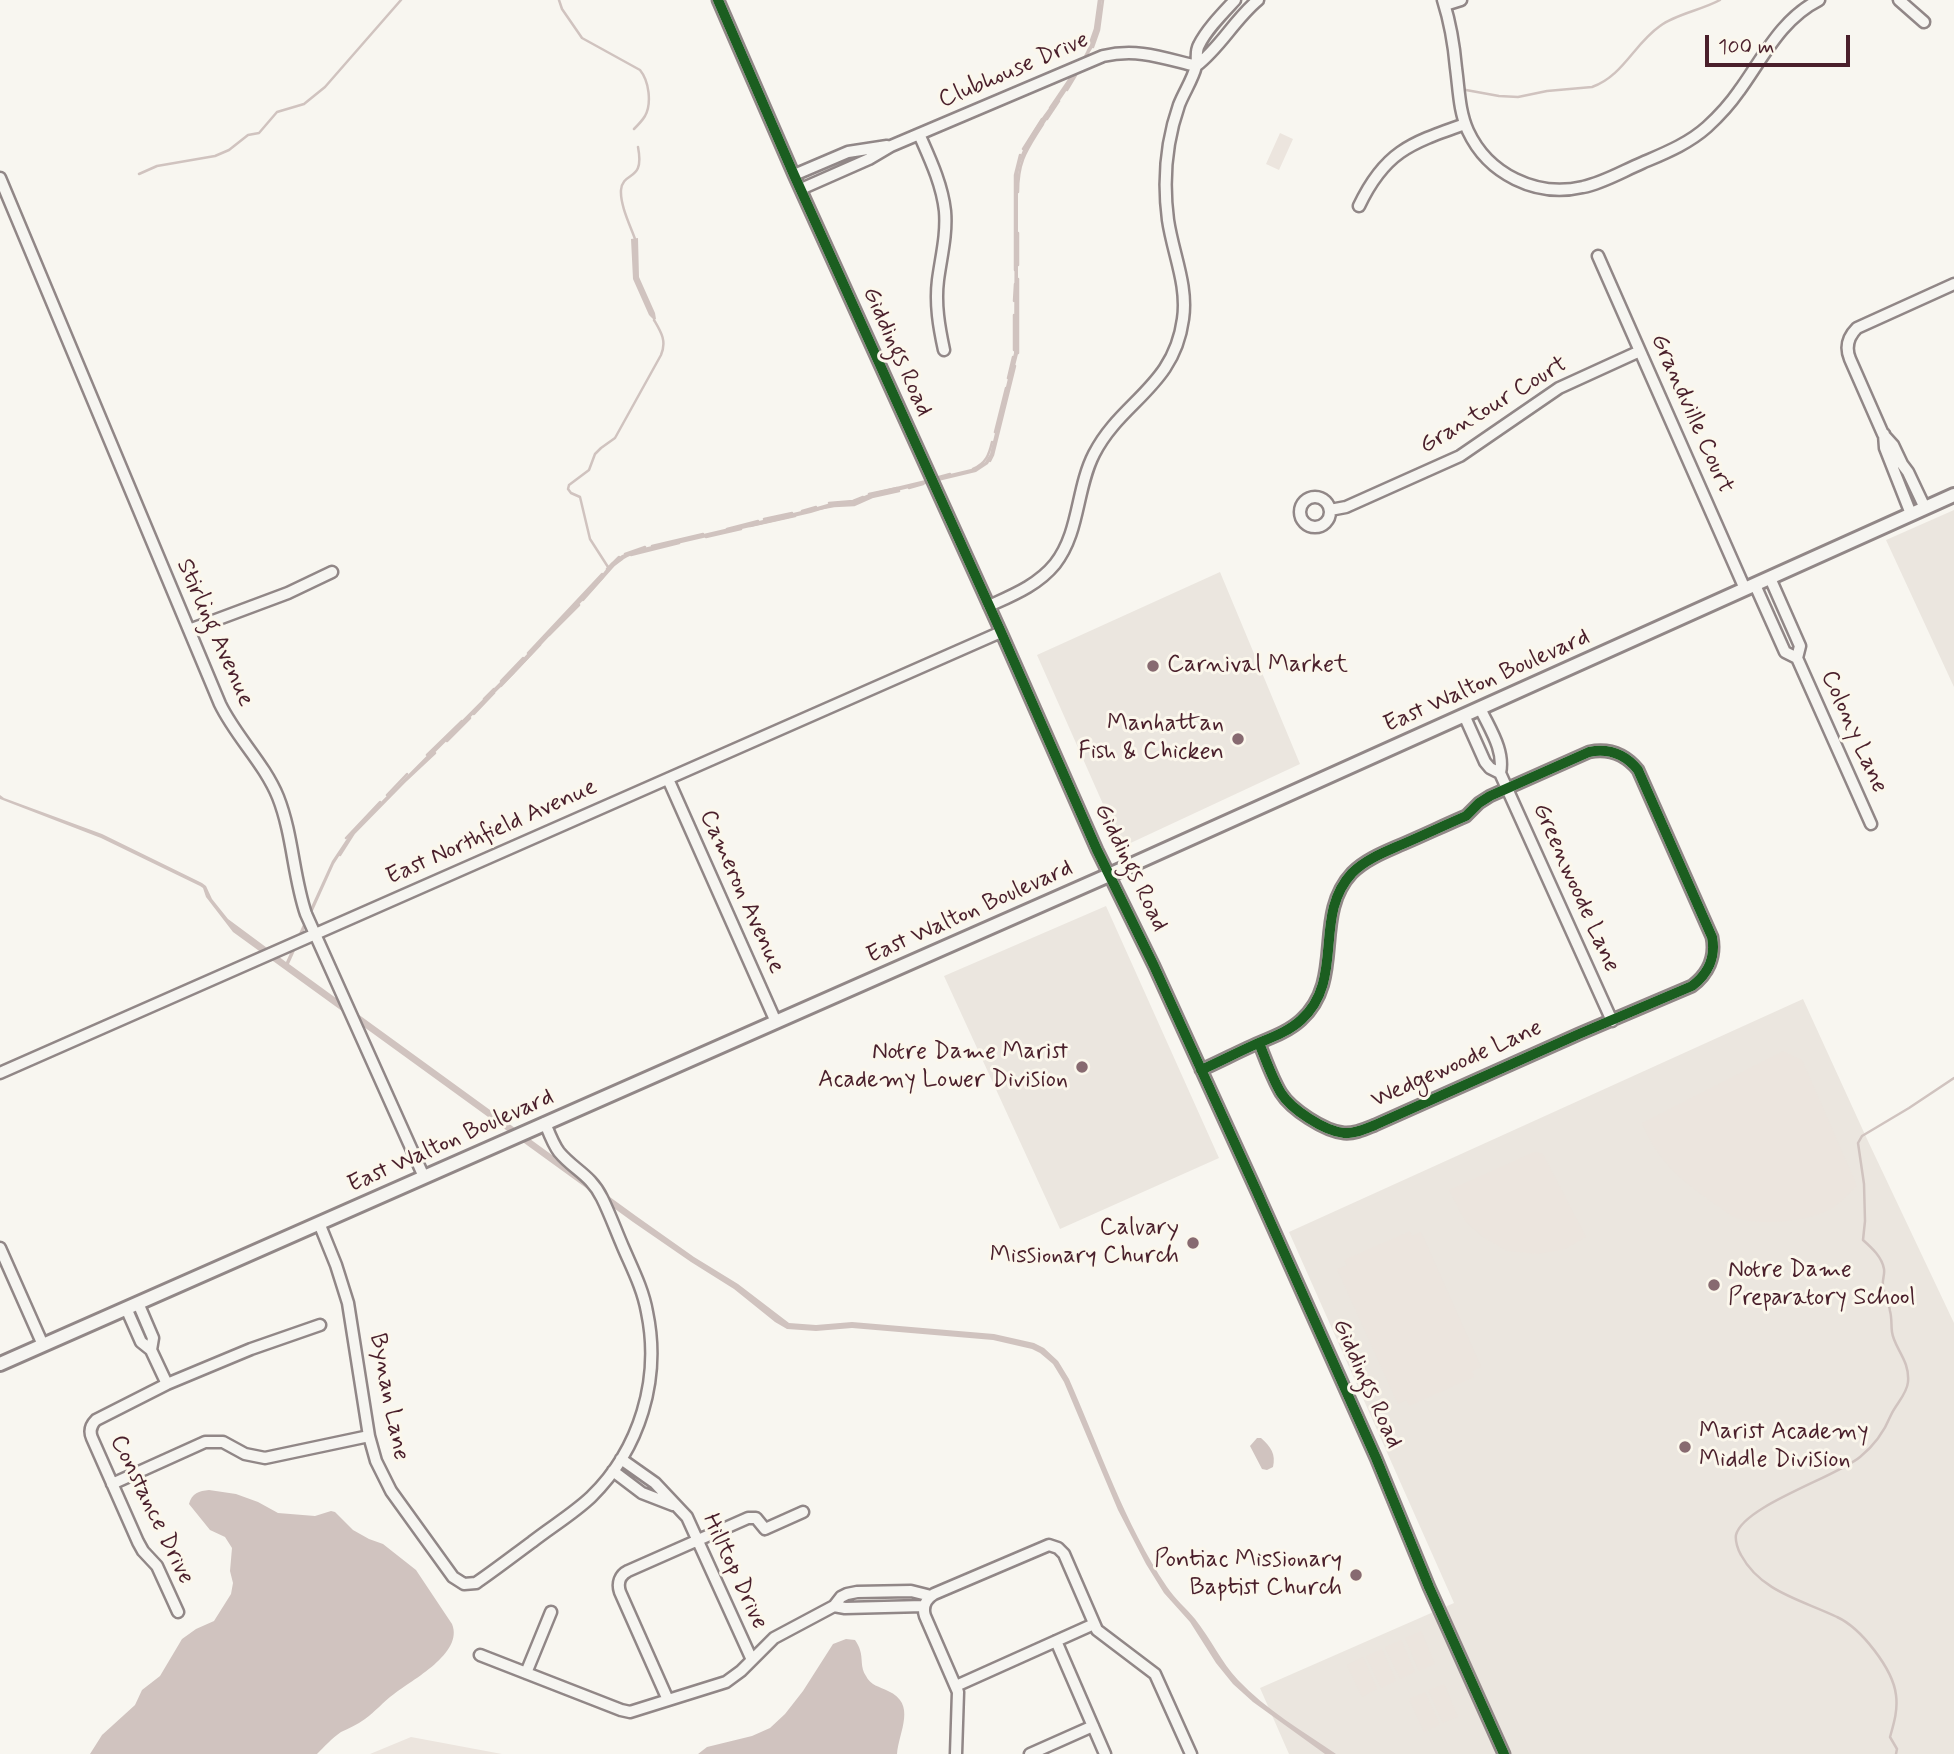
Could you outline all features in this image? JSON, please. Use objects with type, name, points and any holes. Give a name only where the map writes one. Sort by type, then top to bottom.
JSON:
[{"type":"main road","name":"East Walton Boulevard","points":[[0,1364],[1109,875],[1954,495]]},
{"type":"street","name":"Giddings Road","points":[[718,0],[1080,813],[1154,966],[1376,1458],[1429,1587],[1504,1754]]},
{"type":"street","points":[[1196,66],[1209,56],[1240,17],[1258,0]]},
{"type":"street","points":[[1461,0],[1444,2],[1465,124],[1485,157],[1498,169],[1520,182],[1551,190],[1590,185],[1673,149],[1700,133],[1732,101],[1787,24],[1801,10],[1819,0]]},
{"type":"street","points":[[1899,0],[1924,22]]},
{"type":"street","points":[[989,606],[1031,586],[1059,559],[1072,532],[1082,483],[1096,450],[1118,420],[1159,378],[1177,346],[1183,321],[1184,293],[1166,205],[1170,139],[1177,112],[1196,66],[1197,48],[1232,3],[1240,17]]},
{"type":"street","name":"Clubhouse Drive","points":[[800,189],[869,159],[891,146],[1103,56],[1126,52],[1147,53],[1196,66]]},
{"type":"street","points":[[1359,206],[1370,184],[1395,155],[1420,141],[1465,124]]},
{"type":"street","points":[[919,134],[938,180],[945,212],[945,237],[937,299],[944,350]]},
{"type":"street","name":"Clubhouse Drive","points":[[794,175],[848,152],[891,146]]},
{"type":"street","name":"Stirling Avenue","points":[[0,178],[225,714],[264,771],[279,799],[289,831],[300,896],[424,1177]]},
{"type":"street","name":"Grandville Court","points":[[1598,256],[1750,587]]},
{"type":"street","points":[[1925,508],[1908,472],[1897,466],[1885,449],[1884,434],[1848,355],[1847,347],[1854,331],[1862,326],[1954,284]]},
{"type":"street","name":"Grantour Court","points":[[1330,510],[1346,507],[1456,458],[1559,388],[1640,351]]},
{"type":"street","points":[[1897,466],[1896,478],[1911,514]]},
{"type":"street","points":[[189,630],[288,593],[332,572]]},
{"type":"street","name":"Colony Lane","points":[[1770,578],[1800,646],[1797,658]]},
{"type":"street","name":"Colony Lane","points":[[1750,587],[1786,652],[1797,658],[1871,824]]},
{"type":"street","name":"East Northfield Avenue","points":[[0,1073],[1001,632]]},
{"type":"street","name":"Greenwoode Lane","points":[[1480,708],[1501,754],[1500,773],[1612,1021]]},
{"type":"street","name":"Greenwoode Lane","points":[[1464,715],[1485,762],[1500,773]]},
{"type":"street","name":"Wedgewoode Lane","points":[[1259,1043],[1279,1090],[1289,1103],[1302,1114],[1328,1128],[1350,1133],[1375,1125],[1685,990],[1704,975],[1714,950],[1711,931],[1634,765],[1613,752],[1592,751],[1507,789]]},
{"type":"street","name":"Cameron Avenue","points":[[668,779],[776,1022]]},
{"type":"street","points":[[1201,1070],[1295,1025],[1310,1010],[1319,997],[1326,975],[1334,904],[1342,886],[1354,871],[1371,859],[1466,816],[1479,803],[1507,789]]},
{"type":"street","points":[[545,1123],[557,1150],[585,1175],[599,1193],[637,1279],[647,1310],[652,1352],[648,1394],[638,1426],[613,1471]]},
{"type":"street","name":"Bynan Lane","points":[[319,1223],[348,1303],[369,1436],[376,1461],[388,1486],[453,1577],[466,1584],[478,1582],[579,1507],[613,1471]]},
{"type":"street","points":[[0,1248],[43,1345]]},
{"type":"street","points":[[132,1306],[141,1342],[151,1350],[167,1384],[251,1349],[320,1325]]},
{"type":"street","name":"Constance Drive","points":[[167,1384],[96,1420],[91,1435],[141,1547],[160,1570],[178,1612]]},
{"type":"street","points":[[112,1483],[205,1442],[223,1442],[251,1456],[265,1458],[369,1436]]},
{"type":"street","name":"Hilltop Drive","points":[[621,1460],[654,1483],[687,1517],[752,1660]]},
{"type":"street","name":"Hilltop Drive","points":[[613,1471],[642,1493],[674,1505]]},
{"type":"street","points":[[668,1700],[620,1592],[619,1583],[625,1572],[748,1518],[757,1518],[765,1529],[803,1513]]},
{"type":"street","points":[[956,1754],[959,1698],[925,1616],[924,1606],[931,1596],[1043,1547],[1052,1546],[1064,1554],[1099,1632],[1155,1674],[1191,1754]]},
{"type":"street","points":[[480,1655],[624,1711],[633,1711],[726,1682],[778,1635],[834,1606],[841,1597],[853,1592],[911,1591],[931,1596]]},
{"type":"street","points":[[834,1606],[924,1606]]},
{"type":"street","points":[[526,1673],[551,1612]]},
{"type":"street","points":[[956,1686],[1094,1624]]},
{"type":"street","points":[[1056,1641],[1105,1754]]},
{"type":"street","points":[[1030,1754],[1093,1726]]},
{"type":"shaded area","points":[[1099,0],[1102,0],[1099,30],[1093,47],[1021,162],[1018,175],[1018,354],[993,455],[988,464],[976,472],[872,497],[854,505],[834,506],[639,553],[622,560],[514,674],[354,833],[334,864],[289,964],[636,1216],[738,1284],[789,1323],[816,1325],[852,1322],[994,1334],[1034,1343],[1044,1348],[1058,1361],[1069,1379],[1125,1512],[1170,1591],[1195,1619],[1226,1666],[1249,1691],[1285,1720],[1336,1754],[1325,1754],[1253,1702],[1233,1684],[1190,1622],[1164,1593],[1118,1510],[1064,1382],[1053,1364],[1040,1353],[993,1340],[852,1328],[816,1331],[787,1329],[734,1289],[633,1222],[233,932],[206,897],[203,888],[101,838],[0,799],[0,795],[102,834],[202,883],[228,919],[286,962],[332,861],[352,831],[511,671],[611,563],[622,555],[834,502],[853,501],[871,493],[975,468],[985,462],[990,454],[1014,353],[1015,175],[1028,140],[1082,60],[1094,32]]},
{"type":"shaded area","points":[[1280,133],[1293,139],[1279,170],[1266,164]]},
{"type":"shaded area","points":[[638,238],[639,277],[655,313],[654,320],[649,315],[633,279],[631,239]]},
{"type":"shaded area","points":[[1954,510],[1954,687],[1886,540]]},
{"type":"shaded area","points":[[1220,572],[1300,764],[1122,847],[1037,655]]},
{"type":"shaded area","name":"Notre Dame Marist Academy Lower Division","points":[[1106,906],[1219,1158],[1060,1229],[944,976]]},
{"type":"shaded area","points":[[1803,999],[1954,1323],[1954,1754],[1289,1754],[1260,1688],[1454,1603],[1289,1232]]},
{"type":"shaded area","points":[[1783,1051],[1802,1060],[1857,1186],[1833,1208],[1819,1214],[1797,1220],[1773,1222],[1739,1219],[1672,1170],[1648,1137],[1642,1123]]},
{"type":"shaded area","points":[[1534,1152],[1543,1154],[1586,1237],[1565,1249],[1539,1254],[1507,1251],[1483,1237],[1465,1221],[1449,1190]]},
{"type":"shaded area","points":[[1410,1231],[1412,1236],[1421,1232],[1481,1367],[1472,1371],[1474,1377],[1409,1406],[1406,1400],[1398,1404],[1337,1269],[1347,1265],[1344,1260]]},
{"type":"shaded area","points":[[1257,1438],[1265,1441],[1273,1454],[1273,1467],[1267,1470],[1262,1469],[1250,1446]]},
{"type":"shaded area","points":[[209,1490],[236,1494],[278,1513],[315,1516],[335,1512],[353,1530],[383,1544],[416,1570],[452,1624],[454,1635],[451,1645],[434,1665],[365,1719],[338,1734],[317,1754],[90,1754],[102,1735],[135,1705],[142,1690],[160,1676],[182,1639],[214,1621],[231,1594],[232,1548],[225,1537],[210,1530],[189,1504],[196,1493]]},
{"type":"shaded area","points":[[1421,1631],[1435,1664],[1419,1671],[1405,1638]]},
{"type":"shaded area","points":[[846,1639],[855,1640],[858,1645],[868,1679],[897,1696],[902,1703],[904,1719],[897,1754],[698,1754],[707,1747],[752,1736],[770,1728],[803,1691],[833,1644]]},
{"type":"shaded area","points":[[1401,1640],[1415,1672],[1400,1679],[1385,1647]]},
{"type":"shaded area","points":[[1382,1649],[1396,1681],[1381,1688],[1366,1656]]},
{"type":"shaded area","points":[[1363,1657],[1377,1689],[1362,1697],[1347,1665]]},
{"type":"shaded area","points":[[1444,1684],[1458,1717],[1443,1723],[1428,1690]]},
{"type":"shaded area","points":[[1425,1692],[1440,1725],[1424,1732],[1409,1699]]},
{"type":"shaded area","points":[[411,1737],[502,1754],[370,1754]]},
{"type":"waterway","points":[[139,174],[157,166],[215,156],[229,150],[248,135],[259,133],[277,112],[304,104],[325,87],[401,0]]},
{"type":"waterway","points":[[559,0],[582,38],[640,70],[646,80],[648,105],[645,116],[634,129]]},
{"type":"waterway","points":[[1089,46],[1095,29],[1099,0]]},
{"type":"waterway","points":[[1093,47],[1099,30],[1103,0]]},
{"type":"waterway","points":[[1466,90],[1518,97],[1592,87],[1620,68],[1660,26],[1720,0]]},
{"type":"waterway","points":[[1067,90],[1076,75]]},
{"type":"waterway","points":[[1050,108],[1071,77]]},
{"type":"waterway","points":[[1047,119],[1059,101]]},
{"type":"waterway","points":[[1023,149],[1042,119]]},
{"type":"waterway","points":[[1018,192],[1022,163],[1043,124]]},
{"type":"waterway","points":[[635,239],[621,190],[625,180],[639,166],[638,147]]},
{"type":"waterway","points":[[1015,270],[1015,175],[1020,155]]},
{"type":"waterway","points":[[1018,233],[1018,265]]},
{"type":"waterway","points":[[1018,279],[1018,353]]},
{"type":"waterway","points":[[1014,301],[1015,284]]},
{"type":"waterway","points":[[1014,315],[1014,350]]},
{"type":"waterway","points":[[608,567],[590,539],[580,497],[568,489],[569,485],[589,470],[595,454],[615,438],[661,355],[663,341],[654,320]]},
{"type":"waterway","points":[[1008,378],[1013,357]]},
{"type":"waterway","points":[[990,461],[1015,366]]},
{"type":"waterway","points":[[995,432],[1006,388]]},
{"type":"waterway","points":[[973,469],[986,458],[992,442]]},
{"type":"waterway","points":[[939,477],[950,474]]},
{"type":"waterway","points":[[909,488],[923,484]]},
{"type":"waterway","points":[[869,494],[897,488]]},
{"type":"waterway","points":[[818,509],[854,505],[872,497],[899,491]]},
{"type":"waterway","points":[[829,503],[853,501],[863,497]]},
{"type":"waterway","points":[[802,511],[816,507]]},
{"type":"waterway","points":[[764,519],[792,513]]},
{"type":"waterway","points":[[750,526],[795,516]]},
{"type":"waterway","points":[[727,529],[758,521]]},
{"type":"waterway","points":[[706,537],[741,529]]},
{"type":"waterway","points":[[652,546],[703,534]]},
{"type":"waterway","points":[[631,555],[679,543]]},
{"type":"waterway","points":[[625,554],[645,547]]},
{"type":"waterway","points":[[607,569],[619,557]]},
{"type":"waterway","points":[[583,600],[622,559]]},
{"type":"waterway","points":[[528,653],[602,574]]},
{"type":"waterway","points":[[549,635],[579,605]]},
{"type":"waterway","points":[[501,686],[540,645]]},
{"type":"waterway","points":[[501,681],[523,658]]},
{"type":"waterway","points":[[484,699],[494,689]]},
{"type":"waterway","points":[[474,714],[494,693]]},
{"type":"waterway","points":[[447,741],[470,718]]},
{"type":"waterway","points":[[427,755],[462,721]]},
{"type":"waterway","points":[[340,855],[354,833],[435,753]]},
{"type":"waterway","points":[[387,795],[407,774]]},
{"type":"waterway","points":[[346,838],[380,802]]},
{"type":"waterway","points":[[1896,1754],[1897,1749],[1890,1737],[1896,1711],[1894,1685],[1874,1650],[1846,1622],[1783,1594],[1760,1578],[1749,1568],[1741,1555],[1736,1535],[1742,1524],[1755,1513],[1860,1457],[1882,1433],[1906,1391],[1907,1367],[1892,1332],[1891,1314],[1883,1288],[1883,1265],[1863,1240],[1864,1184],[1858,1143],[1862,1136],[1954,1078]]},
{"type":"cycle path","points":[[718,0],[1097,850],[1154,966],[1257,1192],[1504,1754]]},
{"type":"cycle path","points":[[1201,1070],[1290,1028],[1301,1020],[1314,1004],[1326,967],[1333,908],[1340,890],[1352,873],[1363,864],[1466,816],[1490,796],[1589,752],[1616,754],[1628,760],[1638,770],[1712,937],[1710,964],[1692,986],[1352,1133],[1327,1128],[1292,1106],[1278,1087],[1259,1043]]},
{"type":"place","name":"Carnival Market","points":[[1153,666]]},
{"type":"place","name":"Manhattan Fish & Chicken","points":[[1238,739]]},
{"type":"place","name":"Notre Dame Marist Academy Lower Division","points":[[1082,1067]]},
{"type":"place","name":"Calvary Missionary Church","points":[[1193,1243]]},
{"type":"place","name":"Notre Dame Preparatory School","points":[[1714,1285]]},
{"type":"place","name":"Marist Academy Middle Division","points":[[1685,1447]]},
{"type":"place","name":"Pontiac Missionary Baptist Church","points":[[1356,1575]]}]
